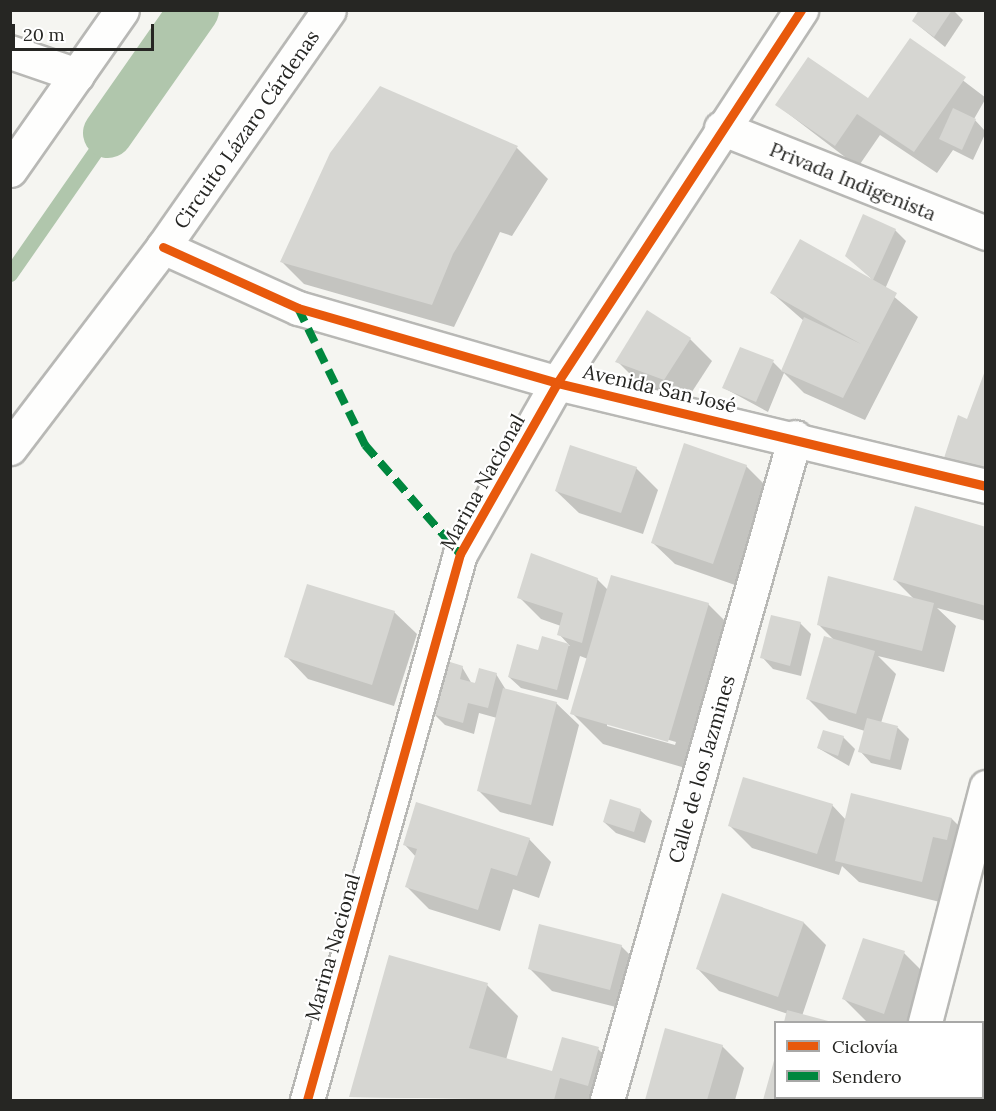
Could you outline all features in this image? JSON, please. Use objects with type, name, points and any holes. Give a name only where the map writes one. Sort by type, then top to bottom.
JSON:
[{"type":"street","points":[[10,170],[122,10]]},
{"type":"street","name":"Circuito Lázaro Cárdenas","points":[[10,448],[163,247],[329,10]]},
{"type":"street","name":"Marina Nacional","points":[[308,1101],[460,554],[558,383],[721,128],[801,10]]},
{"type":"street","points":[[10,52],[77,75]]},
{"type":"street","name":"Privada Indigenista","points":[[721,128],[986,233]]},
{"type":"street","name":"Avenida San José","points":[[163,247],[298,308],[558,383],[795,437],[986,486]]},
{"type":"street","name":"Calle de los Jazmines","points":[[607,1101],[795,437]]},
{"type":"street","points":[[926,1021],[986,787]]},
{"type":"building","points":[[919,10],[952,10],[934,37],[912,21]]},
{"type":"building","points":[[910,38],[966,77],[914,152],[857,114],[835,146],[775,105],[808,57],[868,98]]},
{"type":"building","points":[[380,86],[518,146],[453,254],[432,305],[280,262],[330,153]]},
{"type":"building","points":[[953,108],[976,119],[962,150],[939,139]]},
{"type":"building","points":[[863,214],[896,229],[873,280],[845,256]]},
{"type":"building","points":[[800,239],[897,293],[843,398],[781,371],[804,317],[861,344],[770,293]]},
{"type":"building","points":[[647,310],[691,338],[664,380],[615,362]]},
{"type":"building","points":[[740,347],[774,360],[756,402],[722,388]]},
{"type":"building","points":[[986,368],[986,472],[944,458],[958,415],[967,419]]},
{"type":"building","points":[[684,443],[747,465],[713,564],[651,543]]},
{"type":"building","points":[[570,445],[637,467],[621,513],[555,491]]},
{"type":"building","points":[[915,506],[986,527],[986,606],[893,580]]},
{"type":"building","points":[[531,553],[598,578],[582,643],[557,635],[563,613],[517,598]]},
{"type":"building","points":[[611,575],[709,603],[668,742],[570,714]]},
{"type":"building","points":[[828,576],[934,603],[922,651],[817,625]]},
{"type":"building","points":[[307,584],[395,611],[372,685],[284,657]]},
{"type":"building","points":[[771,615],[801,622],[790,666],[760,658]]},
{"type":"building","points":[[542,636],[569,644],[557,690],[508,677],[517,644],[538,650]]},
{"type":"building","points":[[824,636],[875,651],[856,714],[806,699]]},
{"type":"building","points":[[447,661],[463,666],[460,679],[475,683],[479,668],[497,673],[488,708],[468,703],[463,723],[432,714]]},
{"type":"building","points":[[503,688],[557,702],[531,805],[477,791]]},
{"type":"building","points":[[867,718],[898,726],[890,760],[858,752]]},
{"type":"building","points":[[823,730],[844,736],[838,756],[817,748]]},
{"type":"building","points":[[743,777],[833,804],[817,854],[728,826]]},
{"type":"building","points":[[851,793],[952,818],[947,840],[933,837],[922,882],[835,861]]},
{"type":"building","points":[[610,799],[641,809],[634,832],[603,822]]},
{"type":"building","points":[[416,802],[530,838],[517,876],[491,868],[478,910],[405,887],[417,849],[403,845]]},
{"type":"building","points":[[722,893],[804,922],[778,997],[696,969]]},
{"type":"building","points":[[539,924],[622,945],[610,990],[528,969]]},
{"type":"building","points":[[863,938],[905,951],[884,1014],[842,999]]},
{"type":"building","points":[[389,955],[488,983],[469,1048],[552,1071],[562,1037],[599,1047],[588,1086],[560,1078],[554,1100],[349,1097]]},
{"type":"building","points":[[787,1010],[828,1021],[784,1021]]},
{"type":"building","points":[[665,1028],[723,1045],[707,1100],[645,1100]]},
{"type":"building","points":[[774,1061],[774,1099],[881,1100],[763,1100]]},
{"type":"waterway","points":[[108,133],[194,10]]},
{"type":"waterway","points":[[10,274],[108,133]]},
{"type":"marked path","points":[[298,308],[365,445],[460,554]]},
{"type":"cycle path","points":[[307,1100],[460,554],[557,383],[801,10]]},
{"type":"cycle path","points":[[163,247],[298,308],[557,383],[986,486]]}]
